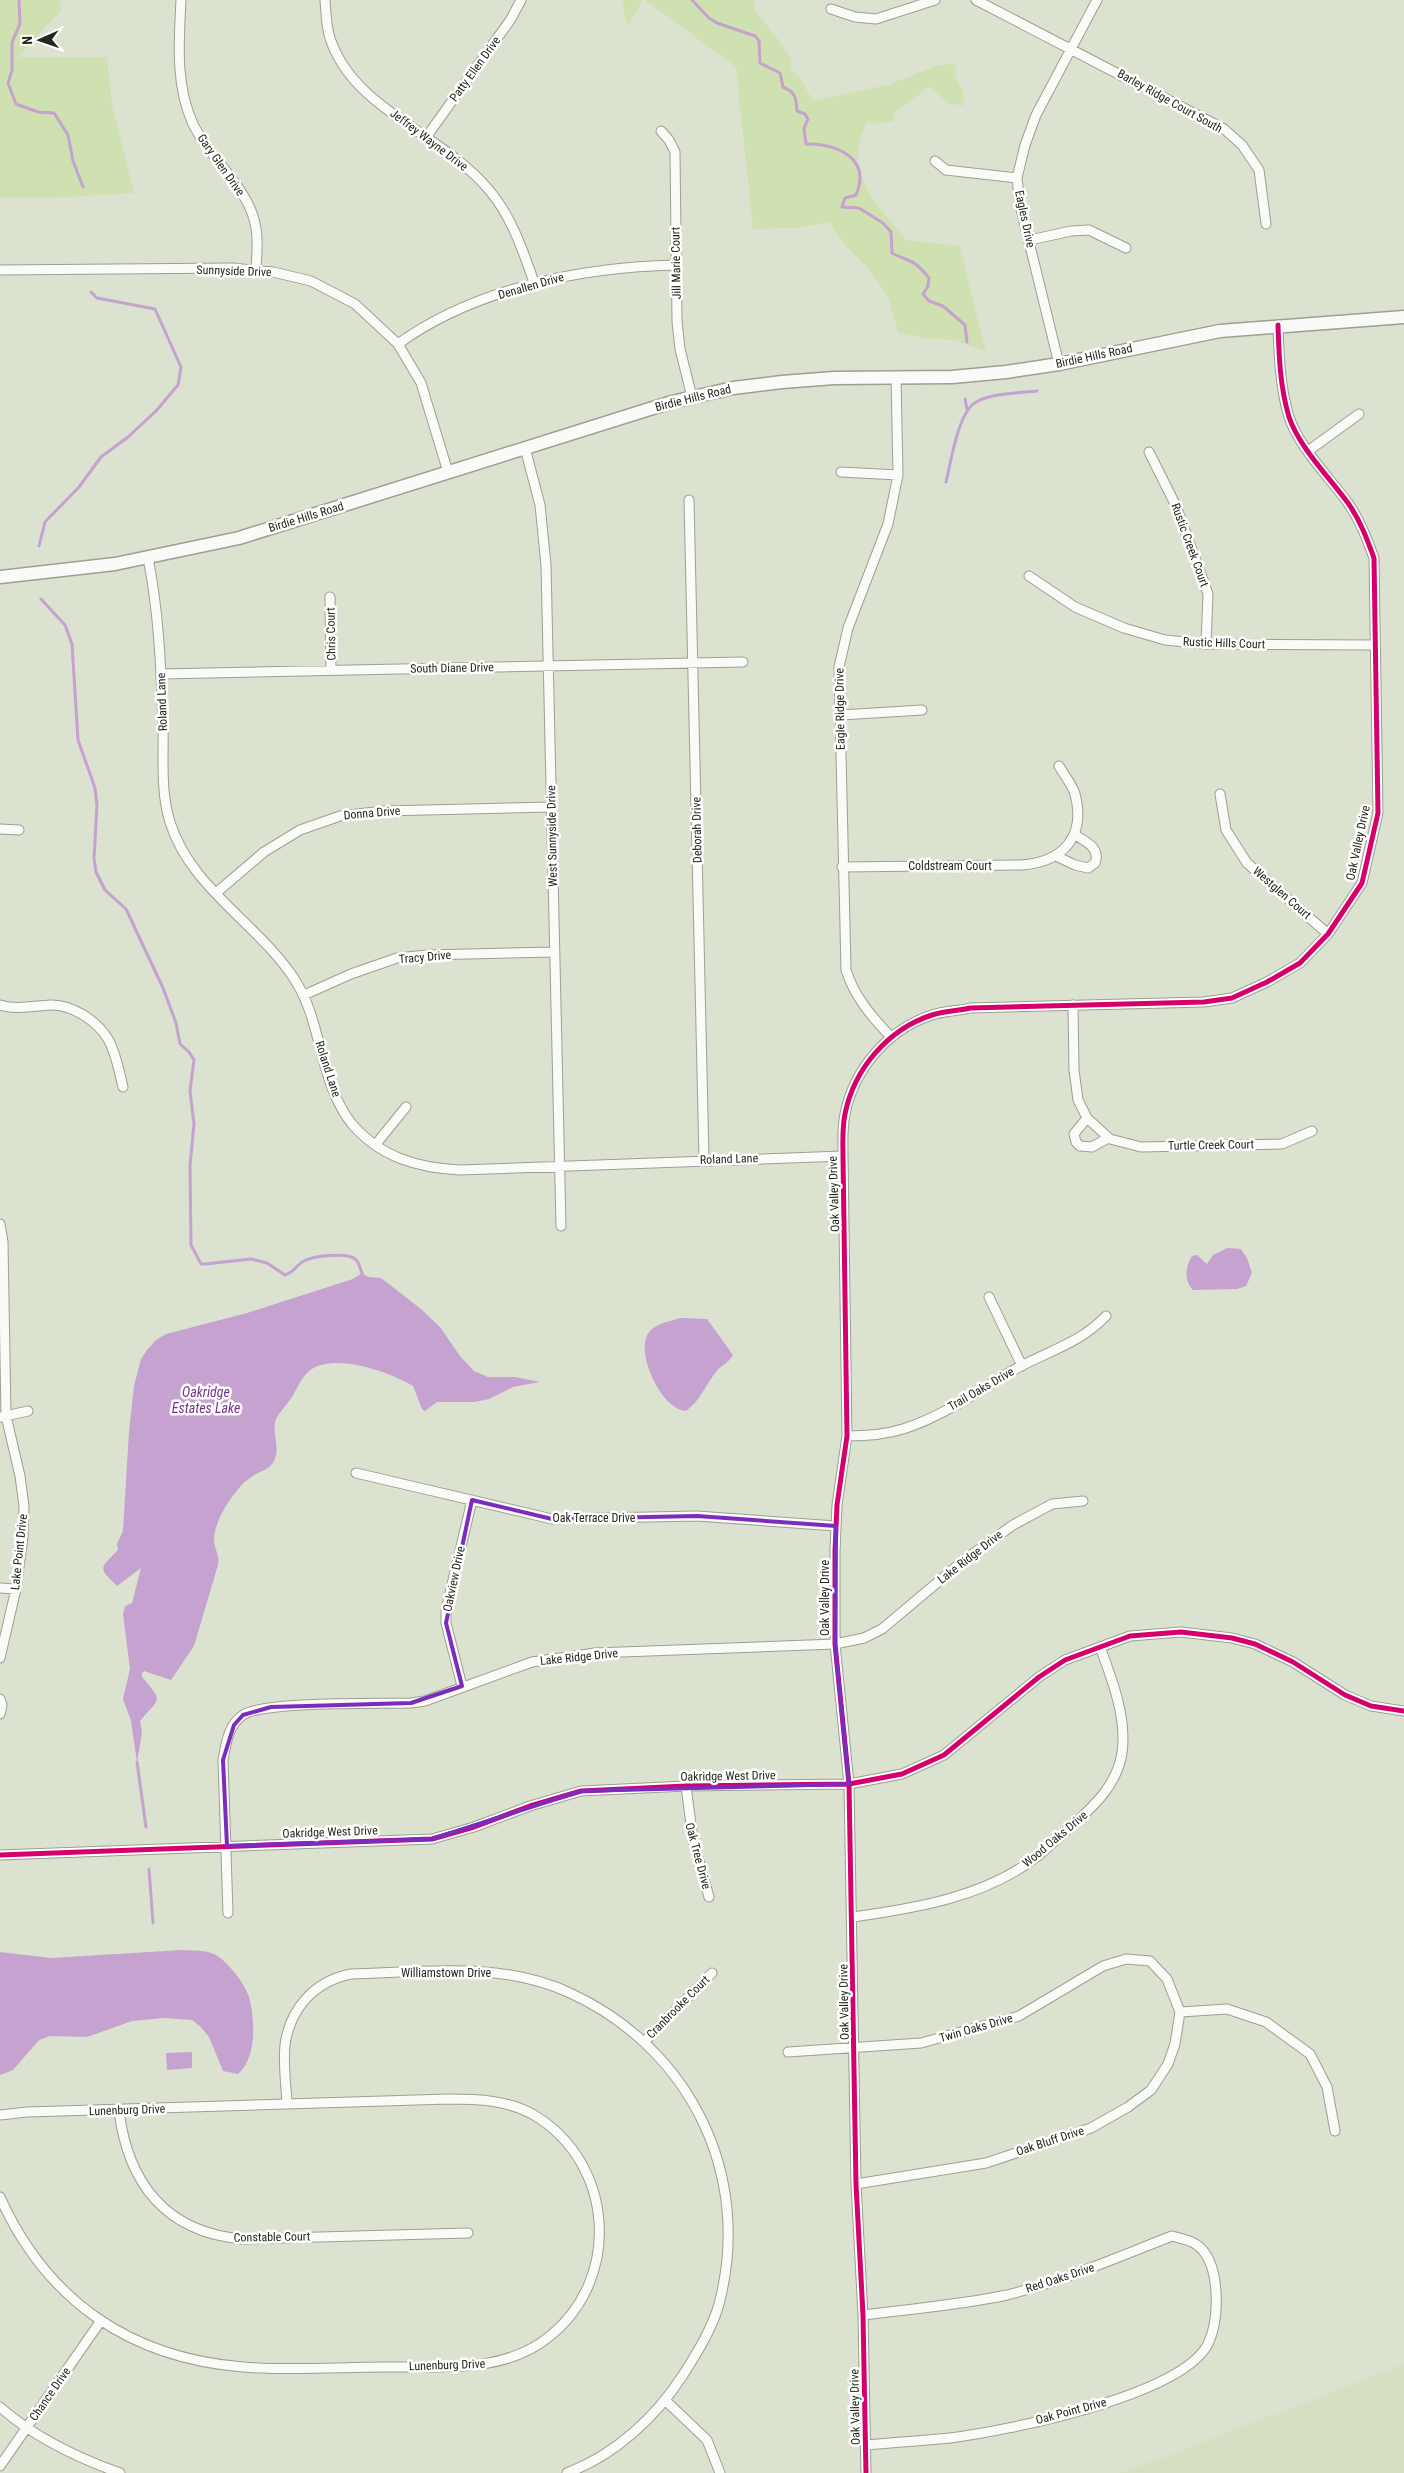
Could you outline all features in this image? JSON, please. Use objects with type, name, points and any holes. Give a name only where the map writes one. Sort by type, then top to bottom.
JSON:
[{"type":"main road","name":"Birdie Hills Road","points":[[0,577],[67,571],[148,558],[248,535],[692,397],[733,388],[782,382],[896,377],[952,377],[1059,364],[1220,331],[1278,325],[1404,317]]},
{"type":"street","name":"Gary Glen Drive","points":[[181,0],[180,76],[186,106],[204,143],[238,188],[254,217],[257,233],[256,269]]},
{"type":"street","name":"Jeffrey Wayne Drive","points":[[325,0],[329,37],[354,82],[372,99],[427,136],[465,166],[488,189],[502,207],[514,230],[535,284]]},
{"type":"street","name":"Patty Ellen Drive","points":[[427,136],[511,19],[521,0]]},
{"type":"street","points":[[831,9],[855,17],[876,19],[935,0]]},
{"type":"street","name":"Barley Ridge Court South","points":[[976,0],[1073,48],[1224,129],[1242,145],[1259,170],[1266,224]]},
{"type":"street","name":"Eagles Drive","points":[[1059,364],[1020,205],[1017,178],[1024,145],[1036,115],[1098,0]]},
{"type":"street","name":"Jill Marie Court","points":[[661,130],[675,152],[676,265],[680,349],[692,397]]},
{"type":"street","points":[[935,160],[946,170],[1017,178]]},
{"type":"street","points":[[1030,240],[1071,231],[1089,230],[1126,248]]},
{"type":"street","name":"Denallen Drive","points":[[398,344],[432,321],[535,284],[606,269],[676,265]]},
{"type":"street","name":"Sunnyside Drive","points":[[0,270],[256,269],[311,281],[355,304],[398,344],[421,383],[448,472]]},
{"type":"street","name":"Oak Valley Drive","points":[[866,2473],[863,2314],[856,2184],[853,1917],[849,1784],[835,1644],[836,1526],[847,1436],[843,1156],[845,1115],[850,1098],[872,1056],[890,1036],[932,1015],[970,1008],[1204,1002],[1232,998],[1267,982],[1300,963],[1328,934],[1362,883],[1378,812],[1374,558],[1362,526],[1308,451],[1289,418],[1280,371],[1278,325]]},
{"type":"street","name":"Eagle Ridge Drive","points":[[890,1036],[866,1010],[848,975],[842,867],[839,667],[848,628],[888,524],[898,475],[896,377]]},
{"type":"street","points":[[1308,451],[1359,414]]},
{"type":"street","name":"West Sunnyside Drive","points":[[525,448],[544,528],[561,1226]]},
{"type":"street","name":"Rustic Creek Court","points":[[1150,452],[1176,506],[1208,594],[1206,644]]},
{"type":"street","points":[[841,472],[898,475]]},
{"type":"street","name":"Deborah Drive","points":[[689,500],[704,1160]]},
{"type":"street","name":"Roland Lane","points":[[148,558],[156,612],[161,674],[164,784],[170,821],[184,855],[198,874],[273,952],[304,995],[335,1095],[352,1124],[394,1156],[414,1165],[436,1169],[843,1156]]},
{"type":"street","name":"Rustic Hills Court","points":[[1029,576],[1075,607],[1124,628],[1165,640],[1206,644],[1375,645]]},
{"type":"street","name":"Chris Court","points":[[330,597],[332,670]]},
{"type":"street","name":"South Diane Drive","points":[[161,674],[743,662]]},
{"type":"street","points":[[841,715],[922,710]]},
{"type":"street","points":[[1059,766],[1074,792],[1078,821],[1075,835],[1056,856],[1075,865],[1088,868],[1095,863],[1097,854],[1093,848],[1075,835]]},
{"type":"street","name":"Westglen Court","points":[[1220,794],[1226,830],[1247,863],[1328,934]]},
{"type":"street","name":"Donna Drive","points":[[216,893],[264,852],[300,830],[340,816],[384,811],[552,807]]},
{"type":"street","points":[[0,829],[19,830]]},
{"type":"street","name":"Coldstream Court","points":[[842,867],[1021,865],[1056,856]]},
{"type":"street","name":"Tracy Drive","points":[[304,995],[351,974],[397,958],[427,955],[554,952]]},
{"type":"street","points":[[0,1004],[26,1007],[52,1005],[69,1008],[83,1015],[108,1038],[114,1052],[123,1087]]},
{"type":"street","name":"Turtle Creek Court","points":[[1073,1005],[1074,1070],[1078,1100],[1087,1118],[1108,1138],[1141,1147],[1282,1144],[1312,1131]]},
{"type":"street","points":[[376,1144],[406,1107]]},
{"type":"street","points":[[1087,1118],[1074,1134],[1076,1142],[1080,1146],[1092,1147],[1108,1138]]},
{"type":"street","name":"Lake Point Drive","points":[[0,1224],[2,1242],[3,1417],[20,1476],[24,1506],[23,1537],[16,1589],[0,1658]]},
{"type":"street","points":[[989,1297],[1022,1366]]},
{"type":"street","name":"Trail Oaks Drive","points":[[847,1436],[875,1437],[905,1429],[935,1415],[1022,1366],[1080,1339],[1106,1316]]},
{"type":"street","points":[[3,1417],[28,1411]]},
{"type":"street","name":"Oak Terrace Drive","points":[[356,1473],[552,1519],[697,1516],[836,1526]]},
{"type":"street","name":"Oakview Drive","points":[[462,1686],[446,1623],[446,1610],[472,1500]]},
{"type":"street","name":"Lake Ridge Drive","points":[[228,1913],[224,1760],[228,1735],[243,1715],[271,1707],[425,1701],[532,1662],[595,1653],[835,1644],[864,1638],[882,1629],[963,1561],[1013,1525],[1052,1504],[1083,1502]]},
{"type":"street","points":[[0,1588],[16,1589]]},
{"type":"street","name":"Oakridge West Drive","points":[[0,1855],[432,1838],[474,1827],[530,1806],[581,1791],[686,1786],[849,1784],[902,1774],[944,1755],[1039,1677],[1065,1660],[1130,1636],[1155,1633],[1211,1634],[1255,1644],[1293,1662],[1345,1695],[1390,1711],[1404,1711]]},
{"type":"street","name":"Wood Oaks Drive","points":[[853,1917],[922,1907],[964,1894],[1004,1877],[1038,1856],[1109,1788],[1118,1771],[1122,1752],[1120,1714],[1111,1678],[1100,1647]]},
{"type":"street","points":[[0,1699],[2,1705],[0,1714]]},
{"type":"street","name":"Oak Tree Drive","points":[[686,1786],[692,1840],[700,1861],[709,1897]]},
{"type":"street","name":"Twin Oaks Drive","points":[[788,2052],[921,2043],[1019,2016],[1103,1966],[1126,1959],[1150,1961],[1167,1979],[1180,2012]]},
{"type":"street","name":"Williamstown Drive","points":[[287,2103],[285,2047],[289,2027],[297,2009],[323,1984],[338,1977],[351,1974],[472,1971],[534,1980],[568,1992],[621,2021],[645,2041],[672,2069],[692,2099],[710,2136],[718,2163],[727,2214],[726,2259],[718,2306],[699,2350],[666,2401],[615,2447],[596,2459],[567,2473]]},
{"type":"street","name":"Cranbrooke Court","points":[[645,2041],[712,1973]]},
{"type":"street","points":[[1180,2012],[1227,2009],[1266,2022],[1310,2054],[1327,2087],[1334,2131]]},
{"type":"street","name":"Oak Bluff Drive","points":[[856,2184],[986,2162],[1091,2128],[1128,2107],[1150,2090],[1168,2064],[1176,2044],[1180,2012]]},
{"type":"street","name":"Lunenburg Drive","points":[[0,2115],[27,2112],[119,2111],[287,2103],[475,2099],[505,2103],[533,2115],[558,2134],[579,2158],[590,2180],[598,2206],[601,2233],[597,2262],[587,2290],[571,2316],[550,2336],[526,2352],[497,2363],[460,2366],[245,2367],[201,2362],[166,2353],[133,2340],[100,2322],[66,2293],[45,2271],[24,2242],[0,2197]]},
{"type":"street","name":"Constable Court","points":[[119,2111],[126,2152],[140,2181],[168,2212],[194,2228],[217,2236],[243,2239],[468,2233]]},
{"type":"street","name":"Red Oaks Drive","points":[[863,2314],[938,2306],[1008,2294],[1103,2264],[1172,2236],[1197,2244],[1213,2267],[1216,2293]]},
{"type":"street","name":"Oak Point Drive","points":[[866,2445],[951,2437],[1052,2418],[1159,2383],[1186,2368],[1207,2345],[1214,2324],[1216,2293]]},
{"type":"street","name":"Chance Drive","points":[[0,2466],[100,2322]]},
{"type":"street","points":[[666,2401],[707,2440],[720,2473]]},
{"type":"street","points":[[0,2407],[27,2427],[66,2450],[120,2473]]},
{"type":"highlighted area","points":[[472,1500],[552,1519],[697,1516],[836,1526],[835,1644],[849,1784],[581,1791],[432,1839],[227,1846],[223,1760],[234,1725],[243,1715],[271,1707],[411,1703],[462,1686],[446,1623]]},
{"type":"shaded area","points":[[0,0],[59,0],[62,9],[18,57],[107,57],[112,104],[134,193],[50,198],[0,198]]},
{"type":"shaded area","points":[[622,0],[643,0],[627,27]]},
{"type":"shaded area","points":[[645,0],[754,0],[754,9],[792,60],[790,68],[800,78],[813,101],[891,84],[936,66],[956,63],[955,76],[963,90],[964,106],[947,103],[930,86],[894,113],[894,121],[880,124],[867,122],[860,140],[858,157],[860,172],[866,186],[884,213],[906,240],[960,246],[986,351],[955,340],[922,338],[898,332],[889,299],[869,269],[844,244],[829,222],[799,228],[753,229],[736,67]]},
{"type":"shaded area","points":[[1404,2364],[1404,2473],[1119,2473],[1154,2461]]},
{"type":"water","points":[[1227,1248],[1241,1249],[1247,1258],[1252,1273],[1246,1286],[1237,1289],[1193,1290],[1186,1274],[1192,1256],[1197,1255],[1207,1264],[1213,1255]]},
{"type":"water","name":"Oakridge Estates Lake","points":[[362,1273],[368,1277],[381,1278],[421,1309],[440,1327],[460,1356],[474,1371],[488,1377],[515,1377],[540,1382],[513,1387],[489,1399],[475,1402],[437,1402],[425,1411],[422,1409],[413,1386],[376,1370],[361,1366],[331,1363],[318,1366],[308,1372],[276,1419],[277,1450],[274,1461],[270,1467],[253,1476],[238,1489],[221,1514],[214,1539],[218,1565],[194,1646],[171,1680],[144,1671],[142,1673],[142,1677],[154,1691],[157,1700],[140,1721],[142,1733],[137,1762],[131,1721],[123,1699],[130,1669],[123,1614],[125,1606],[132,1603],[141,1568],[117,1586],[103,1569],[104,1565],[118,1550],[117,1544],[123,1531],[129,1431],[134,1386],[141,1359],[156,1340],[166,1334],[247,1313],[353,1279]]},
{"type":"water","points":[[681,1318],[707,1319],[733,1355],[712,1377],[699,1398],[686,1411],[677,1408],[659,1391],[652,1378],[645,1352],[645,1341],[652,1329]]},
{"type":"water","points":[[182,1950],[215,1954],[237,1975],[247,1992],[251,2006],[253,2038],[249,2058],[238,2074],[223,2071],[209,2037],[200,2026],[192,2020],[164,2018],[132,2021],[87,2037],[50,2036],[39,2040],[13,2070],[0,2075],[0,1952],[51,1958]]},
{"type":"water","points":[[192,2052],[192,2068],[167,2070],[166,2053]]},
{"type":"waterway","points":[[19,0],[20,24],[12,42],[12,70],[8,83],[16,104],[38,112],[54,113],[68,135],[73,161],[83,187]]},
{"type":"waterway","points":[[692,0],[709,18],[717,23],[755,36],[759,41],[760,63],[780,73],[783,87],[791,91],[794,96],[797,111],[805,114],[808,119],[804,128],[806,144],[829,146],[848,155],[855,162],[859,171],[860,182],[856,195],[845,198],[842,207],[859,208],[883,223],[891,232],[892,253],[912,262],[924,272],[929,278],[928,286],[923,294],[929,301],[943,306],[965,325],[967,342]]},
{"type":"waterway","points":[[39,546],[45,522],[79,487],[101,457],[128,437],[156,411],[178,385],[181,367],[155,309],[97,298],[91,292]]},
{"type":"waterway","points":[[946,482],[956,438],[964,416],[970,407],[976,402],[990,397],[1037,391]]},
{"type":"waterway","points":[[965,399],[967,409]]},
{"type":"waterway","points":[[41,599],[65,625],[72,644],[78,740],[95,788],[97,805],[94,858],[96,872],[105,890],[126,909],[163,988],[176,1023],[180,1044],[189,1052],[194,1060],[190,1091],[194,1124],[190,1166],[191,1245],[201,1264],[251,1259],[267,1263],[285,1275],[308,1259],[338,1255],[355,1259],[362,1273]]},
{"type":"waterway","points":[[137,1762],[146,1827]]},
{"type":"waterway","points":[[149,1869],[153,1923]]},
{"type":"cycle path","points":[[866,2473],[863,2315],[856,2184],[849,1784],[835,1644],[837,1505],[847,1436],[843,1141],[845,1114],[856,1082],[875,1053],[901,1030],[916,1021],[932,1015],[970,1008],[1204,1002],[1232,998],[1267,982],[1300,963],[1328,934],[1362,883],[1378,813],[1374,558],[1352,509],[1307,451],[1289,417],[1282,383],[1278,325]]},
{"type":"cycle path","points":[[0,1855],[432,1839],[581,1791],[686,1786],[849,1784],[902,1774],[944,1755],[1039,1677],[1065,1660],[1130,1636],[1181,1632],[1232,1638],[1255,1644],[1293,1662],[1345,1695],[1371,1706],[1404,1711]]}]
